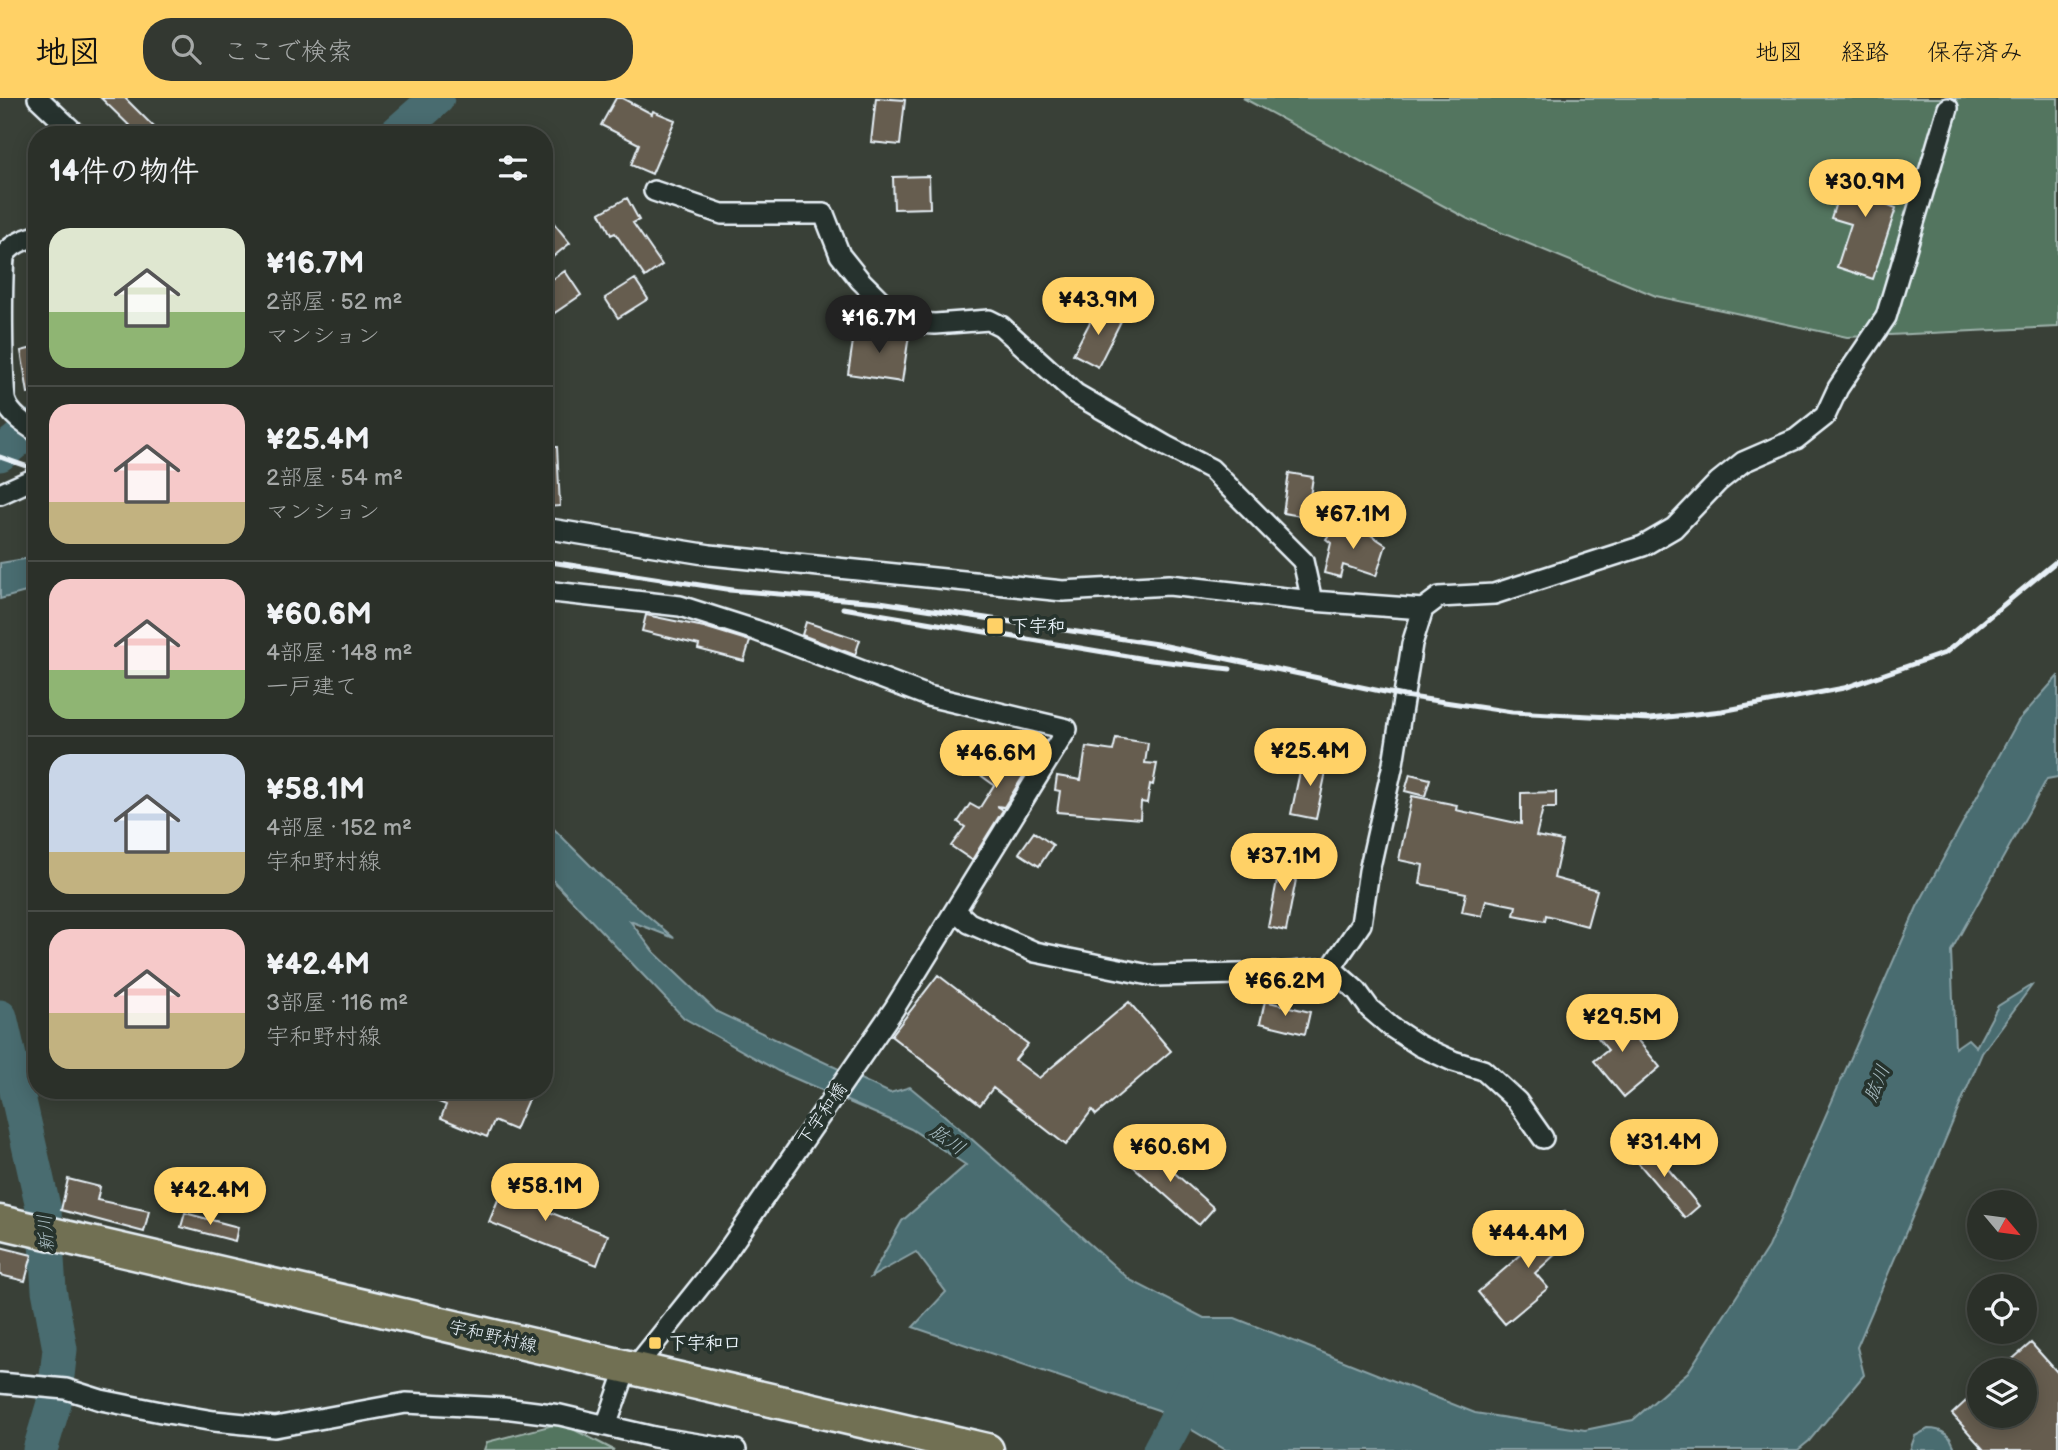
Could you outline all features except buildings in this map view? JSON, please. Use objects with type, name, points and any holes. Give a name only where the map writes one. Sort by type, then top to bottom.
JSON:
[{"type":"main road","name":"宇和野村線","points":[[0,1222],[987,1450]]},
{"type":"street","points":[[38,98],[68,126]]},
{"type":"street","points":[[956,911],[969,923],[1035,952],[1154,976],[1283,974],[1331,968],[1361,924],[1369,871],[1393,764],[1412,644],[1423,609],[1439,597],[1494,594],[1643,546],[1674,528],[1718,482],[1743,463],[1796,439],[1825,416],[1838,388],[1886,317],[1948,108]]},
{"type":"street","points":[[654,191],[722,214],[824,214],[840,255],[892,312],[913,323],[989,320],[1001,326],[1076,394],[1211,469],[1303,561],[1312,601]]},
{"type":"street","points":[[28,240],[14,245],[4,256],[2,301],[6,402],[28,426]]},
{"type":"street","points":[[0,494],[28,481]]},
{"type":"street","points":[[553,529],[710,555],[1037,589],[1063,591],[1169,585],[1312,601],[1423,609]]},
{"type":"street","name":"下宇和橋","points":[[553,592],[680,606],[755,630],[928,696],[1067,729],[894,1009],[721,1260],[631,1368],[606,1426]]},
{"type":"street","points":[[1331,968],[1391,1027],[1420,1046],[1453,1061],[1483,1070],[1517,1101],[1544,1138]]},
{"type":"street","points":[[0,1383],[66,1389],[161,1412],[275,1427],[406,1403],[504,1408],[560,1415],[736,1450]]},
{"type":"green space","points":[[1243,98],[2058,98],[2058,327],[1847,337],[1656,296],[1468,219]]},
{"type":"green space","points":[[561,1423],[614,1450],[484,1450],[487,1442]]},
{"type":"water","points":[[28,558],[28,591],[0,599],[0,563]]},
{"type":"water","name":"肱川","points":[[2058,676],[2058,777],[2047,779],[1951,951],[1955,1048],[1968,1039],[1976,1047],[1998,1006],[2033,984],[1982,1053],[1857,1347],[1864,1375],[1809,1441],[1798,1450],[1226,1450],[1158,1410],[913,1327],[946,1292],[916,1252],[871,1277],[902,1221],[966,1165],[911,1129],[778,1071],[684,1018],[553,880],[553,828],[604,879],[674,938],[630,921],[653,951],[717,1012],[890,1093],[910,1087],[1130,1280],[1204,1318],[1235,1318],[1475,1413],[1585,1430],[1633,1420],[1688,1372],[1768,1247],[1917,907],[2018,721]]},
{"type":"water","points":[[1928,1429],[1946,1434],[1955,1450],[1910,1450],[1915,1436]]},
{"type":"waterway","points":[[405,126],[437,98]]},
{"type":"waterway","points":[[0,454],[28,431]]},
{"type":"waterway","name":"新川","points":[[0,1017],[44,1211],[49,1290],[60,1349],[54,1403],[40,1450]]},
{"type":"waterway","points":[[1160,1450],[1198,1380]]},
{"type":"railway","points":[[0,457],[28,467]]},
{"type":"railway","points":[[729,590],[880,602],[1157,644],[1404,696],[1512,712],[1650,719],[1722,711],[1844,688],[1945,653],[2058,560]]},
{"type":"railway","points":[[553,562],[739,591]]},
{"type":"railway","points":[[843,608],[1151,660],[1230,669]]},
{"type":"place","name":"下宇和","points":[[995,626]]},
{"type":"place","name":"下宇和口","points":[[655,1343]]}]
